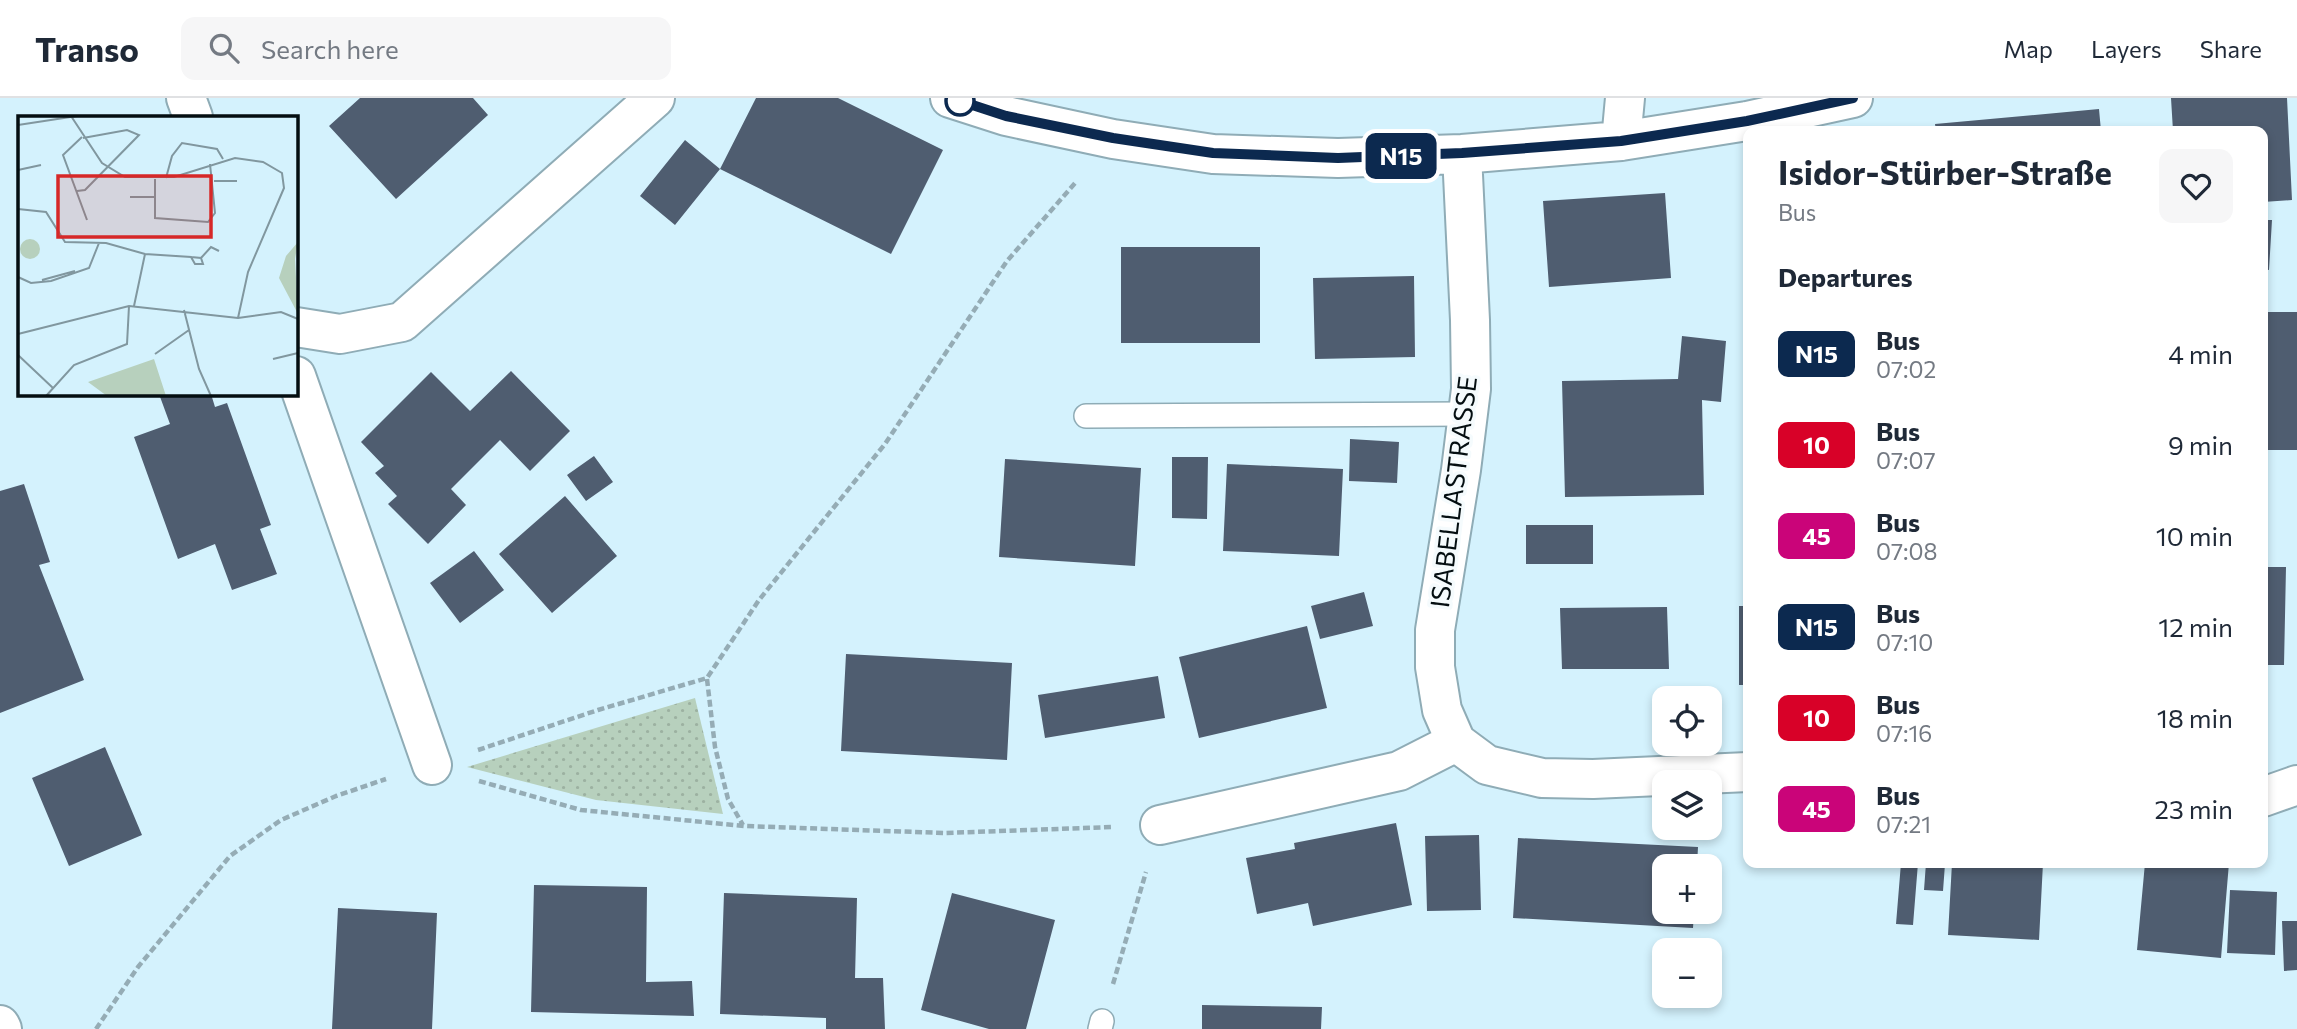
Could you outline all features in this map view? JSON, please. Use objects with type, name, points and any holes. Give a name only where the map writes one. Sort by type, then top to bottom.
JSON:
[{"type":"street","points":[[186,98],[194,116]]},
{"type":"street","points":[[298,327],[340,334],[402,322],[655,98]]},
{"type":"street","points":[[950,98],[1006,116],[1113,138],[1213,153],[1338,158],[1462,153],[1621,141],[1747,121],[1853,98]]},
{"type":"street","points":[[1621,141],[1625,98]]},
{"type":"street","name":"ISABELLASTRASSE","points":[[1456,742],[1442,710],[1435,667],[1435,630],[1471,389],[1462,153]]},
{"type":"street","points":[[298,382],[432,765]]},
{"type":"street","points":[[1160,825],[1399,771],[1456,742],[1488,765],[1542,778],[1593,779],[1743,772]]},
{"type":"street","points":[[2268,795],[2297,786]]},
{"type":"lane","points":[[1086,416],[1468,414]]},
{"type":"path","points":[[96,1029],[138,967],[230,856],[281,820],[336,796],[598,710],[707,678],[759,600],[885,444],[1007,261],[1113,138]]},
{"type":"path","points":[[707,678],[715,747],[728,799],[744,826]]},
{"type":"path","points":[[432,765],[581,810],[744,826],[944,833],[1160,825],[1101,1025]]},
{"type":"green space","points":[[695,698],[723,814],[596,800],[467,767]]},
{"type":"building","points":[[360,98],[473,98],[488,115],[396,199],[329,126]]},
{"type":"building","points":[[756,98],[838,98],[943,150],[891,254],[720,169]]},
{"type":"building","points":[[2171,98],[2287,98],[2292,200],[2268,202],[2268,126],[2173,126]]},
{"type":"building","points":[[2099,109],[2101,126],[1935,126]]},
{"type":"building","points":[[685,140],[720,169],[675,225],[640,196]]},
{"type":"building","points":[[1665,193],[1671,278],[1549,287],[1543,201]]},
{"type":"building","points":[[2268,220],[2272,220],[2269,270]]},
{"type":"building","points":[[1121,247],[1260,247],[1260,343],[1121,343]]},
{"type":"building","points":[[1414,276],[1415,357],[1315,359],[1313,278]]},
{"type":"building","points":[[2268,312],[2297,312],[2297,450],[2268,450]]},
{"type":"building","points":[[1682,336],[1726,341],[1721,402],[1702,400],[1704,495],[1565,497],[1562,381],[1678,379]]},
{"type":"building","points":[[511,371],[570,431],[530,471],[500,440],[451,489],[466,505],[428,544],[388,504],[397,496],[375,473],[384,466],[361,442],[431,372],[470,411]]},
{"type":"building","points":[[160,396],[212,396],[215,407],[227,403],[271,525],[260,529],[277,574],[232,590],[215,544],[178,559],[134,437],[170,424]]},
{"type":"building","points":[[1350,439],[1399,442],[1397,483],[1349,481]]},
{"type":"building","points":[[594,456],[613,482],[586,501],[567,475]]},
{"type":"building","points":[[1172,457],[1208,457],[1207,519],[1172,518]]},
{"type":"building","points":[[1005,459],[1141,468],[1135,566],[999,557]]},
{"type":"building","points":[[1227,464],[1343,469],[1339,556],[1223,551]]},
{"type":"building","points":[[24,484],[50,562],[39,565],[84,680],[0,713],[0,491]]},
{"type":"building","points":[[565,496],[617,556],[552,613],[499,554]]},
{"type":"building","points":[[1526,525],[1593,525],[1593,564],[1526,564]]},
{"type":"building","points":[[474,551],[504,590],[460,623],[430,583]]},
{"type":"building","points":[[2268,567],[2286,567],[2284,665],[2268,665]]},
{"type":"building","points":[[1364,592],[1373,626],[1320,639],[1311,606]]},
{"type":"building","points":[[1739,606],[1743,606],[1743,685],[1739,685]]},
{"type":"building","points":[[1667,607],[1669,669],[1562,669],[1560,608]]},
{"type":"building","points":[[1307,626],[1327,708],[1199,738],[1179,657]]},
{"type":"building","points":[[846,654],[1012,663],[1007,760],[841,751]]},
{"type":"building","points":[[1158,676],[1165,718],[1045,738],[1038,695]]},
{"type":"building","points":[[105,747],[142,835],[69,866],[32,778]]},
{"type":"building","points":[[1396,823],[1412,905],[1313,926],[1308,903],[1257,914],[1246,858],[1295,849],[1294,843]]},
{"type":"building","points":[[1479,835],[1481,910],[1427,911],[1425,836]]},
{"type":"building","points":[[1518,838],[1698,847],[1698,854],[1652,854],[1652,924],[1693,924],[1693,928],[1513,918]]},
{"type":"building","points":[[1901,868],[1918,868],[1913,925],[1896,924]]},
{"type":"building","points":[[1926,868],[1945,868],[1943,891],[1924,890]]},
{"type":"building","points":[[1952,868],[2043,868],[2039,940],[1948,935]]},
{"type":"building","points":[[2145,868],[2229,868],[2221,958],[2137,950]]},
{"type":"building","points":[[534,885],[647,887],[646,982],[692,981],[694,1016],[531,1012]]},
{"type":"building","points":[[2230,890],[2277,892],[2275,955],[2227,953]]},
{"type":"building","points":[[724,893],[857,898],[855,978],[883,978],[885,1029],[826,1029],[826,1018],[720,1014]]},
{"type":"building","points":[[952,893],[1055,920],[1026,1029],[989,1029],[921,1010]]},
{"type":"building","points":[[338,908],[437,913],[432,1029],[332,1029]]},
{"type":"building","points":[[2282,921],[2297,921],[2297,970],[2284,971]]},
{"type":"building","points":[[1202,1005],[1322,1007],[1321,1029],[1202,1029]]},
{"type":"bus line","name":"N15","points":[[951,98],[1006,116],[1113,138],[1213,153],[1338,158],[1462,153],[1621,141],[1747,121],[1853,98]]}]
